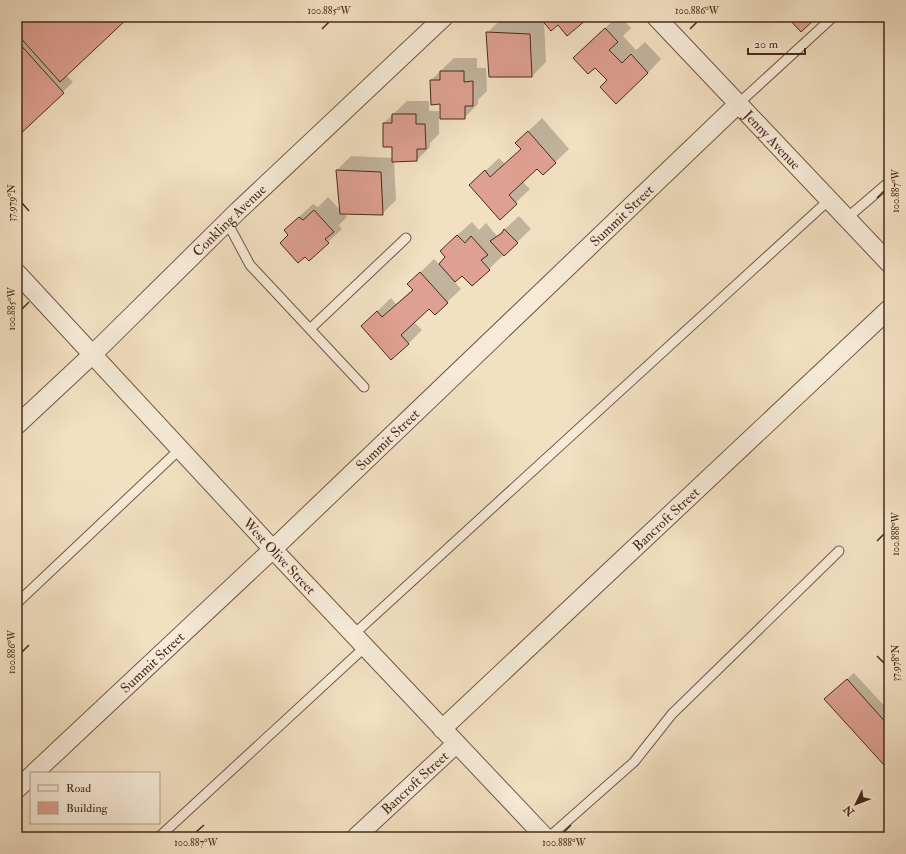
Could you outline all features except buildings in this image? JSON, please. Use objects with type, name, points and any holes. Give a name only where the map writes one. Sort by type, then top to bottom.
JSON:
[{"type":"street","name":"Conkling Avenue","points":[[17,425],[93,354],[227,222],[444,17]]},
{"type":"street","name":"Jenny Avenue","points":[[656,17],[889,263]]},
{"type":"street","name":"Summit Street","points":[[35,772],[273,549],[738,104]]},
{"type":"street","name":"West Olive Street","points":[[17,273],[359,641],[545,837]]},
{"type":"street","name":"Bancroft Street","points":[[442,728],[889,309]]},
{"type":"street","name":"Bancroft Street","points":[[356,837],[456,744]]},
{"type":"street","points":[[17,789],[30,777]]},
{"type":"lane","points":[[738,104],[834,17]]},
{"type":"lane","points":[[846,218],[889,182]]},
{"type":"lane","points":[[158,837],[359,641],[829,200]]},
{"type":"lane","points":[[227,222],[250,265],[364,387]]},
{"type":"lane","points":[[310,329],[406,238]]},
{"type":"lane","points":[[17,603],[180,449]]},
{"type":"lane","points":[[548,837],[634,762],[672,714],[839,551]]}]
